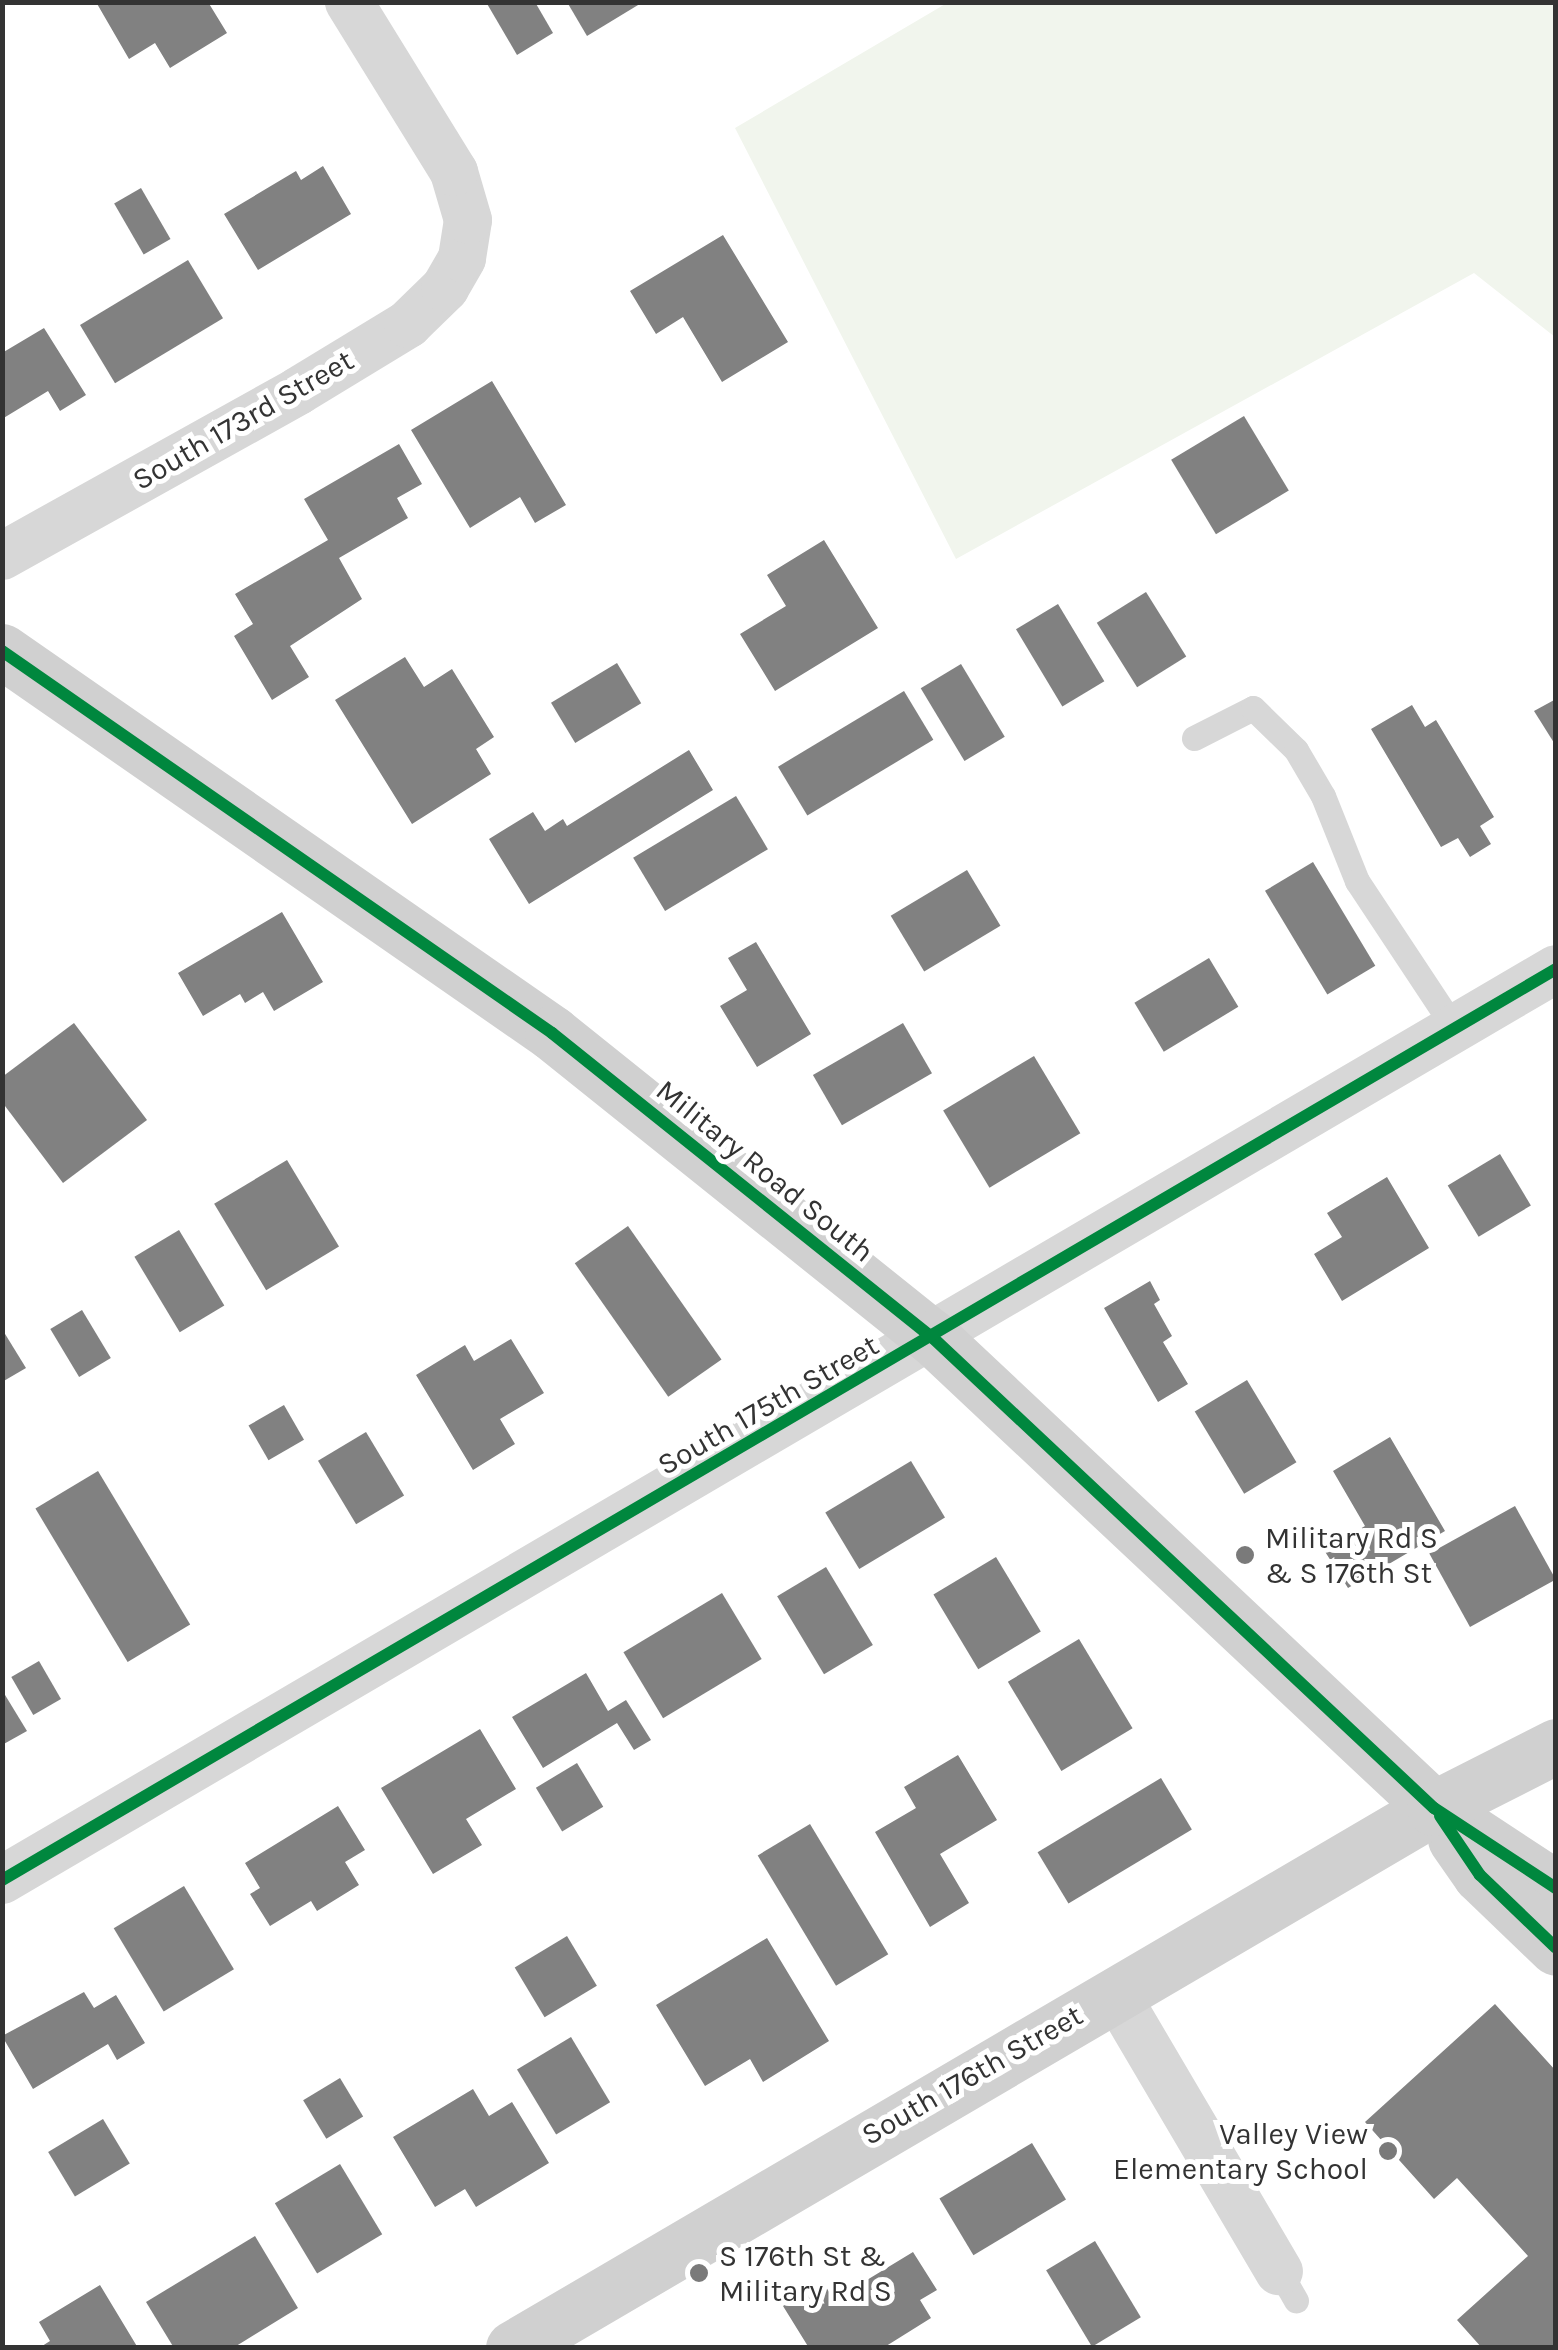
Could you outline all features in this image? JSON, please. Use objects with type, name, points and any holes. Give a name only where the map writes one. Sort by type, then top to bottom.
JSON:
[{"type":"main road","name":"Military Road South","points":[[2,651],[552,1033],[932,1338],[1434,1808],[1556,1888]]},
{"type":"main road","name":"South 176th Street","points":[[512,2348],[1434,1808],[1556,1746]]},
{"type":"main road","name":"Military Road South","points":[[1434,1808],[1480,1876],[1556,1948]]},
{"type":"street","name":"South 173rd Street","points":[[2,556],[408,324],[445,288],[462,258],[468,220],[454,172],[349,2]]},
{"type":"street","name":"South 175th Street","points":[[2,1880],[1556,969]]},
{"type":"street","points":[[1115,1992],[1287,2285]]},
{"type":"lane","points":[[1194,738],[1252,708],[1296,750],[1324,796],[1357,882],[1454,1029]]},
{"type":"shaded area","points":[[947,3],[1555,3],[1555,337],[1474,273],[956,559],[735,128]]},
{"type":"building","points":[[96,2],[208,2],[227,33],[170,68],[155,43],[129,59]]},
{"type":"building","points":[[486,2],[535,2],[553,33],[517,55]]},
{"type":"building","points":[[567,2],[643,2],[587,36]]},
{"type":"building","points":[[323,166],[351,214],[258,270],[224,214],[296,171],[301,180]]},
{"type":"building","points":[[141,188],[170,239],[144,255],[114,204]]},
{"type":"building","points":[[723,235],[788,342],[722,382],[683,317],[656,334],[630,291]]},
{"type":"building","points":[[188,260],[223,318],[115,383],[80,325]]},
{"type":"building","points":[[44,328],[86,395],[60,411],[48,391],[2,419],[2,353]]},
{"type":"building","points":[[492,381],[566,505],[535,523],[520,497],[470,528],[411,430]]},
{"type":"building","points":[[1244,416],[1289,491],[1216,534],[1171,460]]},
{"type":"building","points":[[399,444],[422,484],[397,498],[408,518],[339,558],[362,599],[290,646],[309,677],[272,700],[234,636],[253,624],[235,594],[328,540],[304,499]]},
{"type":"building","points":[[824,540],[878,628],[775,691],[740,634],[786,606],[767,575]]},
{"type":"building","points":[[1146,592],[1186,656],[1137,687],[1097,623]]},
{"type":"building","points":[[1058,604],[1104,681],[1062,706],[1016,629]]},
{"type":"building","points":[[405,657],[424,687],[452,669],[494,737],[476,749],[491,774],[412,824],[335,700]]},
{"type":"building","points":[[617,663],[641,703],[575,743],[551,703]]},
{"type":"building","points":[[961,664],[1005,737],[964,761],[921,688]]},
{"type":"building","points":[[904,691],[933,740],[807,816],[778,767]]},
{"type":"building","points":[[1556,699],[1556,746],[1534,711]]},
{"type":"building","points":[[1412,705],[1425,727],[1436,720],[1494,817],[1480,826],[1491,844],[1470,857],[1458,838],[1441,847],[1371,729]]},
{"type":"building","points":[[689,750],[713,790],[529,904],[489,839],[533,812],[545,831],[563,819],[567,826]]},
{"type":"building","points":[[736,796],[768,849],[665,911],[633,858]]},
{"type":"building","points":[[1313,862],[1375,966],[1327,995],[1265,891]]},
{"type":"building","points":[[967,870],[1000,926],[924,972],[891,916]]},
{"type":"building","points":[[282,912],[323,982],[274,1011],[263,992],[245,1003],[240,994],[203,1016],[178,973]]},
{"type":"building","points":[[756,942],[811,1034],[757,1067],[720,1006],[747,990],[728,958]]},
{"type":"building","points":[[1209,958],[1238,1007],[1164,1052],[1134,1003]]},
{"type":"building","points":[[74,1023],[147,1120],[63,1183],[2,1102],[2,1077]]},
{"type":"building","points":[[903,1023],[932,1073],[842,1125],[813,1075]]},
{"type":"building","points":[[1034,1056],[1080,1133],[989,1188],[943,1111]]},
{"type":"building","points":[[1500,1154],[1531,1205],[1479,1237],[1448,1185]]},
{"type":"building","points":[[287,1160],[339,1247],[266,1290],[214,1204]]},
{"type":"building","points":[[1387,1177],[1429,1248],[1342,1301],[1314,1254],[1342,1237],[1327,1213]]},
{"type":"building","points":[[628,1226],[721,1360],[668,1397],[575,1263]]},
{"type":"building","points":[[179,1230],[224,1305],[180,1332],[134,1257]]},
{"type":"building","points":[[1150,1281],[1160,1300],[1154,1304],[1172,1336],[1163,1342],[1188,1384],[1158,1402],[1104,1308]]},
{"type":"building","points":[[82,1310],[111,1358],[79,1377],[50,1329]]},
{"type":"building","points":[[2,1329],[26,1368],[2,1382]]},
{"type":"building","points":[[511,1339],[544,1393],[500,1419],[515,1444],[473,1470],[416,1375],[465,1345],[474,1361]]},
{"type":"building","points":[[1247,1380],[1296,1462],[1244,1494],[1195,1411]]},
{"type":"building","points":[[284,1405],[304,1440],[268,1460],[248,1426]]},
{"type":"building","points":[[366,1432],[404,1495],[356,1524],[318,1461]]},
{"type":"building","points":[[1390,1437],[1445,1531],[1348,1588],[1324,1550],[1365,1526],[1333,1471]]},
{"type":"building","points":[[911,1461],[945,1518],[859,1569],[825,1513]]},
{"type":"building","points":[[98,1471],[190,1624],[128,1662],[35,1509]]},
{"type":"building","points":[[1515,1506],[1556,1579],[1470,1627],[1429,1554]]},
{"type":"building","points":[[996,1557],[1041,1632],[978,1669],[933,1595]]},
{"type":"building","points":[[826,1567],[873,1645],[824,1674],[777,1596]]},
{"type":"building","points":[[722,1593],[762,1659],[663,1718],[623,1652]]},
{"type":"building","points":[[1079,1639],[1133,1728],[1061,1771],[1008,1682]]},
{"type":"building","points":[[39,1661],[61,1699],[33,1715],[11,1677]]},
{"type":"building","points":[[586,1673],[608,1711],[626,1700],[651,1740],[634,1750],[617,1723],[543,1768],[512,1717]]},
{"type":"building","points":[[2,1690],[27,1731],[2,1745]]},
{"type":"building","points":[[480,1729],[516,1789],[466,1819],[482,1845],[433,1874],[381,1788]]},
{"type":"building","points":[[958,1755],[997,1820],[940,1854],[969,1903],[930,1927],[875,1832],[916,1808],[904,1787]]},
{"type":"building","points":[[577,1763],[603,1807],[562,1831],[536,1788]]},
{"type":"building","points":[[1161,1778],[1192,1829],[1068,1904],[1038,1852]]},
{"type":"building","points":[[338,1806],[365,1850],[345,1862],[359,1885],[317,1911],[311,1901],[270,1926],[250,1894],[260,1888],[245,1863]]},
{"type":"building","points":[[810,1824],[888,1954],[836,1986],[758,1855]]},
{"type":"building","points":[[184,1886],[234,1969],[164,2011],[114,1928]]},
{"type":"building","points":[[567,1936],[597,1986],[545,2017],[515,1967]]},
{"type":"building","points":[[767,1938],[829,2041],[763,2082],[750,2059],[705,2086],[656,2005]]},
{"type":"building","points":[[84,1992],[94,2008],[116,1995],[145,2043],[117,2060],[108,2044],[33,2089],[2,2036]]},
{"type":"building","points":[[1495,2004],[1556,2071],[1556,2348],[1482,2348],[1457,2320],[1528,2256],[1457,2178],[1434,2199],[1365,2122]]},
{"type":"building","points":[[571,2037],[610,2102],[556,2135],[517,2069]]},
{"type":"building","points":[[340,2078],[363,2117],[326,2139],[303,2100]]},
{"type":"building","points":[[473,2089],[489,2116],[512,2102],[549,2163],[476,2207],[465,2189],[435,2207],[393,2137]]},
{"type":"building","points":[[103,2119],[130,2164],[75,2197],[48,2152]]},
{"type":"building","points":[[1032,2143],[1066,2200],[973,2255],[939,2199]]},
{"type":"building","points":[[340,2164],[382,2234],[317,2273],[275,2203]]},
{"type":"building","points":[[255,2236],[298,2308],[233,2348],[174,2348],[146,2302]]},
{"type":"building","points":[[1095,2241],[1141,2317],[1092,2347],[1046,2270]]},
{"type":"building","points":[[913,2252],[937,2290],[920,2300],[931,2318],[883,2348],[809,2348],[783,2306],[823,2282],[834,2300]]},
{"type":"building","points":[[100,2285],[138,2348],[39,2348],[50,2341],[39,2322]]},
{"type":"cycle path","points":[[2,651],[552,1033],[932,1337],[1434,1808],[1556,1888]]},
{"type":"cycle path","points":[[2,1880],[1556,969]]},
{"type":"cycle path","points":[[1440,1816],[1480,1875],[1556,1948]]},
{"type":"place","name":"Military Rd S & S 176th St","points":[[1245,1555]]},
{"type":"place","name":"Valley View Elementary School","points":[[1388,2151]]},
{"type":"place","name":"S 176th St & Military Rd S","points":[[699,2273]]}]
